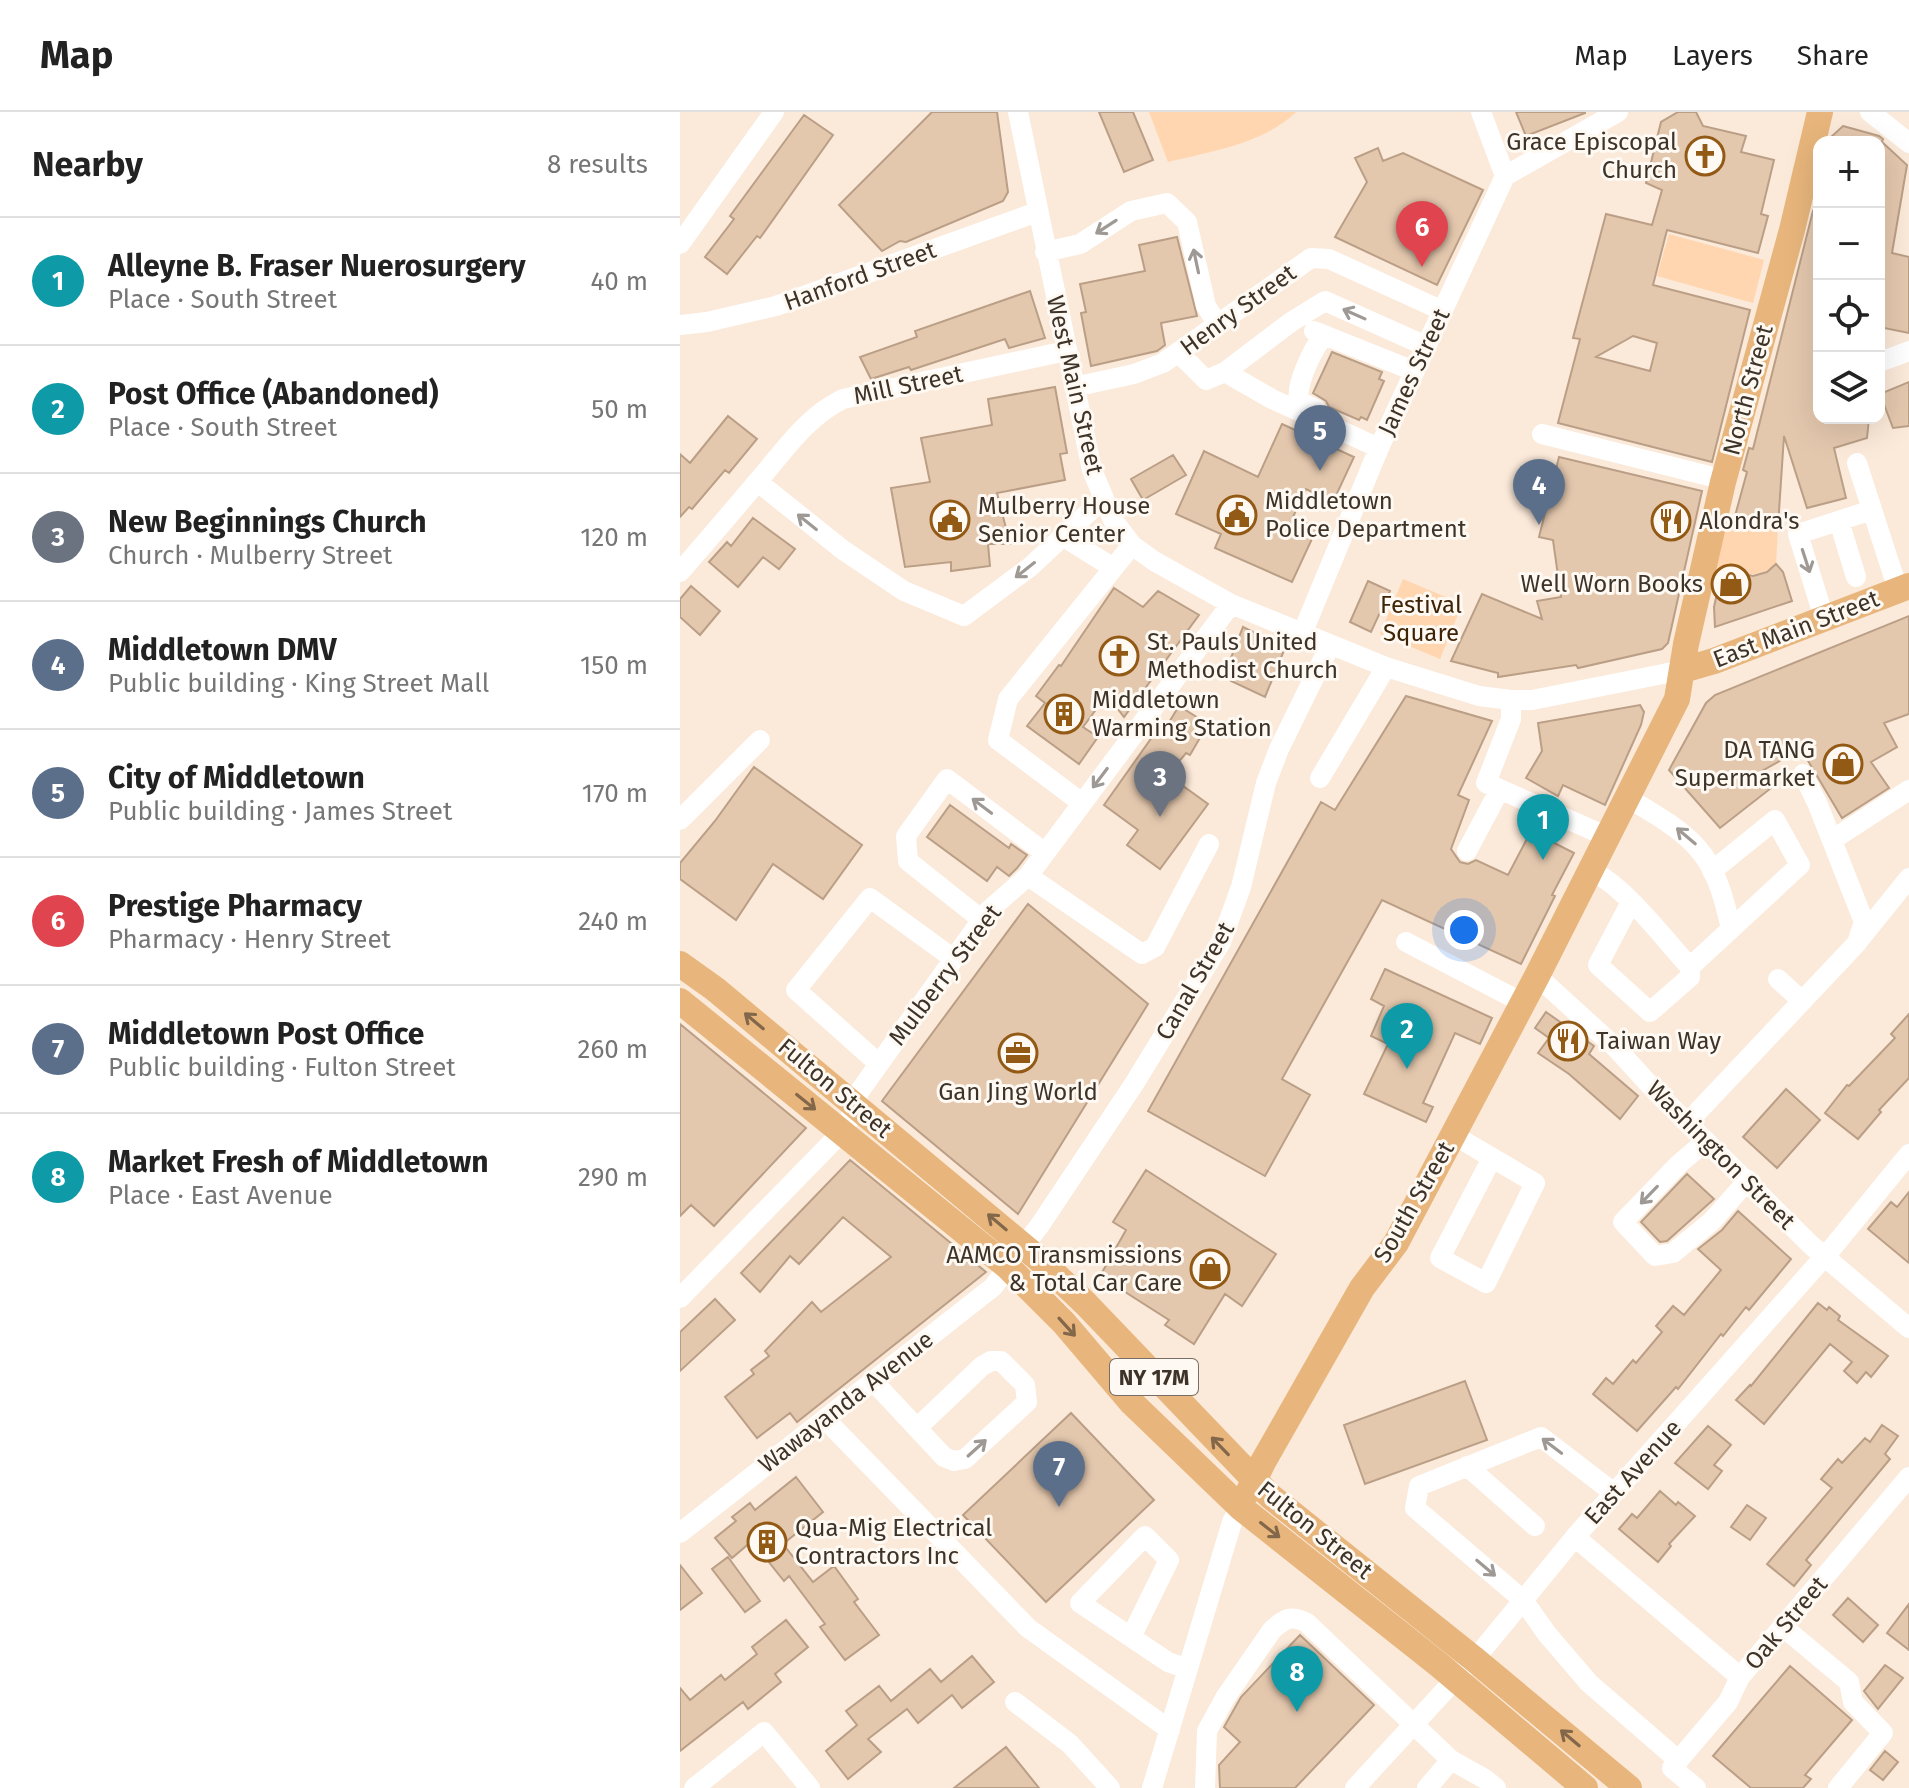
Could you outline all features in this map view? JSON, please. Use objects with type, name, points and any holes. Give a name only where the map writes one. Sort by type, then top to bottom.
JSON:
[{"type":"main road","name":"North Street","points":[[1683,670],[1686,644],[1723,482],[1792,230],[1820,112]]},
{"type":"main road","name":"East Main Street","points":[[1683,670],[1904,588]]},
{"type":"main road","name":"South Street","points":[[1248,1493],[1362,1288],[1396,1243],[1523,1003],[1677,699],[1683,670]]},
{"type":"main road","name":"Fulton Street","points":[[680,964],[715,989],[856,1106],[1016,1257],[1064,1323],[1132,1403],[1248,1493],[1455,1679],[1585,1788]]},
{"type":"main road","name":"Fulton Street","points":[[680,1001],[843,1131],[1016,1257]]},
{"type":"main road","name":"Fulton Street","points":[[1248,1493],[1270,1496],[1629,1788]]},
{"type":"street","points":[[680,244],[774,112]]},
{"type":"street","name":"West Main Street","points":[[1018,112],[1092,470],[1113,520],[1132,545],[1188,582],[1231,604],[1386,667],[1479,696],[1532,700],[1683,670]]},
{"type":"street","points":[[1481,112],[1505,176],[1618,112]]},
{"type":"street","points":[[1870,112],[1909,143]]},
{"type":"street","name":"James Street","points":[[1302,634],[1381,443],[1505,176]]},
{"type":"street","points":[[1045,252],[1080,244],[1131,211],[1167,203],[1187,222],[1206,306],[1218,325]]},
{"type":"street","name":"Hanford Street","points":[[680,325],[776,306],[1037,212]]},
{"type":"street","name":"Henry Street","points":[[1074,387],[1134,374],[1163,363],[1311,258],[1329,259],[1443,311]]},
{"type":"street","points":[[1179,353],[1206,380],[1225,372],[1291,322],[1325,301],[1426,346]]},
{"type":"street","points":[[1291,322],[1414,371]]},
{"type":"street","points":[[1325,335],[1318,341],[1297,390],[1297,397],[1300,402],[1381,443]]},
{"type":"street","name":"Mill Street","points":[[680,572],[817,414],[843,399],[1066,351]]},
{"type":"street","points":[[1885,360],[1909,351]]},
{"type":"street","points":[[1225,372],[1272,399],[1381,443]]},
{"type":"street","points":[[1542,434],[1709,476]]},
{"type":"street","points":[[1857,463],[1872,510],[1904,588]]},
{"type":"street","points":[[758,482],[843,550],[904,591],[964,616],[1030,567],[1103,499]]},
{"type":"street","points":[[1824,618],[1798,534],[1872,510]]},
{"type":"street","points":[[1839,521],[1856,577]]},
{"type":"street","points":[[1064,537],[1112,567]]},
{"type":"street","points":[[1082,803],[998,740],[1008,699],[1132,545]]},
{"type":"street","name":"Mulberry Street","points":[[680,1298],[843,1131],[856,1106],[859,1092],[878,1063],[982,920],[1028,876],[1231,604]]},
{"type":"street","name":"Canal Street","points":[[1016,1257],[1134,1084],[1221,942],[1241,887],[1266,783],[1279,749],[1330,645]]},
{"type":"street","points":[[1320,778],[1386,667]]},
{"type":"street","points":[[1511,700],[1511,719],[1486,783],[1608,837]]},
{"type":"street","points":[[680,820],[760,740]]},
{"type":"street","points":[[1803,774],[1864,922],[1857,943]]},
{"type":"street","points":[[982,920],[908,861],[906,836],[947,779],[1045,853]]},
{"type":"street","points":[[1467,851],[1500,789]]},
{"type":"street","points":[[1832,840],[1909,790]]},
{"type":"street","points":[[1628,798],[1694,841],[1722,890],[1731,929]]},
{"type":"street","points":[[1690,967],[1800,865],[1775,820],[1712,871]]},
{"type":"street","points":[[1028,876],[1142,954],[1155,947],[1209,844]]},
{"type":"street","points":[[1591,871],[1604,876],[1631,902],[1690,967],[1690,977],[1650,1012],[1598,965],[1631,902]]},
{"type":"street","points":[[1688,1122],[1872,928],[1909,878]]},
{"type":"street","points":[[878,1063],[796,990],[870,898],[954,959]]},
{"type":"street","points":[[1406,942],[1523,1003]]},
{"type":"street","name":"Washington Street","points":[[1537,976],[1562,995],[1824,1255],[1909,1328]]},
{"type":"street","points":[[1778,979],[1802,1001]]},
{"type":"street","points":[[1452,1135],[1492,1158],[1535,1183],[1486,1283],[1440,1258],[1492,1158]]},
{"type":"street","points":[[1706,1141],[1623,1222],[1655,1256],[1673,1253],[1712,1221],[1748,1180]]},
{"type":"street","name":"East Avenue","points":[[1355,1788],[1474,1659],[1575,1537],[1909,1154]]},
{"type":"street","name":"Wawayanda Avenue","points":[[680,1533],[993,1287],[1016,1257]]},
{"type":"street","points":[[873,1381],[944,1457],[954,1461],[965,1459],[1027,1402],[1025,1385],[1001,1361],[991,1361],[917,1428]]},
{"type":"street","points":[[825,1419],[1028,1628],[1170,1730]]},
{"type":"street","points":[[1614,1493],[1541,1437],[1419,1486],[1415,1508],[1523,1600],[1589,1683],[1678,1760]]},
{"type":"street","points":[[1467,1466],[1535,1526]]},
{"type":"street","name":"Oak Street","points":[[1575,1537],[1740,1677],[1909,1477]]},
{"type":"street","name":"South Street","points":[[1152,1788],[1232,1522],[1248,1493]]},
{"type":"street","points":[[1131,1637],[1169,1560],[1145,1536],[1080,1603],[1168,1662],[1188,1669]]},
{"type":"street","points":[[1205,1788],[1205,1743],[1212,1721],[1272,1630],[1283,1620],[1298,1617],[1415,1723],[1451,1760],[1496,1788]]},
{"type":"street","points":[[1783,1627],[1849,1682],[1853,1702],[1883,1733],[1838,1788]]},
{"type":"street","points":[[1696,1788],[1672,1768],[1728,1702],[1740,1677]]},
{"type":"street","points":[[1015,1702],[1070,1744],[1110,1788]]},
{"type":"street","points":[[694,1788],[764,1732],[810,1788]]},
{"type":"street","points":[[1427,1788],[1451,1760]]},
{"type":"green space","points":[[1149,112],[1296,112],[1283,123],[1252,139],[1168,162]]},
{"type":"green space","points":[[1669,234],[1764,260],[1753,303],[1657,276]]},
{"type":"green space","points":[[1728,514],[1778,526],[1776,564],[1754,574],[1714,568]]},
{"type":"green space","name":"Festival Square","points":[[1403,579],[1462,604],[1440,659],[1380,634]]},
{"type":"building","points":[[932,112],[997,112],[1008,192],[1003,201],[882,251],[839,205]]},
{"type":"building","points":[[1099,112],[1133,112],[1153,160],[1124,172]]},
{"type":"building","points":[[1516,112],[1585,112],[1585,113],[1526,136]]},
{"type":"building","points":[[1678,112],[1696,112],[1703,126],[1746,136],[1741,152],[1774,160],[1761,214],[1768,216],[1758,253],[1667,230],[1653,285],[1750,310],[1712,462],[1558,423],[1580,339],[1573,338],[1606,214],[1652,225],[1662,190],[1646,183],[1661,122]],"holes":[[[1633,336],[1657,343],[1650,371],[1596,357]]]},
{"type":"building","points":[[804,115],[833,135],[760,238],[757,236],[727,274],[705,257],[734,219],[730,216]]},
{"type":"building","points":[[1843,126],[1879,136],[1832,136]]},
{"type":"building","points":[[1885,145],[1907,165],[1892,253],[1909,257],[1909,333],[1885,328]]},
{"type":"building","points":[[1378,148],[1383,161],[1403,153],[1483,190],[1437,285],[1335,237],[1367,182],[1355,158]]},
{"type":"building","points":[[1813,211],[1813,424],[1868,424],[1867,438],[1834,448],[1846,498],[1807,508],[1784,436],[1778,526],[1735,516],[1747,472],[1743,470],[1749,448],[1753,449]]},
{"type":"building","points":[[1177,237],[1197,316],[1161,323],[1165,345],[1157,351],[1091,366],[1081,313],[1086,312],[1080,284],[1145,271],[1139,245]]},
{"type":"building","points":[[1030,291],[1045,338],[1009,348],[1005,339],[911,370],[909,367],[871,379],[860,357],[917,337],[915,331]]},
{"type":"building","points":[[1332,352],[1382,372],[1379,379],[1384,381],[1367,420],[1361,417],[1359,420],[1329,407],[1326,401],[1313,393]]},
{"type":"building","points":[[1909,382],[1909,426],[1893,428],[1885,407],[1885,392]]},
{"type":"building","points":[[1055,387],[1067,453],[1060,454],[1065,480],[997,493],[1010,544],[988,544],[990,566],[951,571],[951,562],[905,567],[891,488],[930,482],[921,438],[992,425],[988,399]]},
{"type":"building","points":[[728,416],[757,439],[729,473],[725,470],[692,509],[689,507],[680,517],[680,454],[690,463]]},
{"type":"building","name":"Middletown Police Department","points":[[1282,424],[1354,457],[1333,502],[1306,489],[1293,517],[1317,528],[1292,582],[1215,548],[1221,534],[1176,514],[1204,451],[1258,477]]},
{"type":"building","points":[[1173,455],[1186,475],[1143,500],[1131,479]]},
{"type":"building","points":[[1559,457],[1702,491],[1668,643],[1662,649],[1578,668],[1576,665],[1498,677],[1498,673],[1451,661],[1482,594],[1542,619],[1537,601],[1561,597],[1553,540],[1539,537]]},
{"type":"building","points":[[753,518],[795,549],[779,569],[763,557],[738,587],[709,562],[727,542],[731,546]]},
{"type":"building","points":[[1776,564],[1783,572],[1792,601],[1715,627],[1714,607],[1722,570],[1753,576],[1767,572]]},
{"type":"building","points":[[1368,581],[1390,591],[1371,632],[1350,622]]},
{"type":"building","points":[[691,586],[720,611],[700,635],[680,617],[680,599]]},
{"type":"building","points":[[1114,588],[1143,607],[1158,591],[1199,615],[1124,717],[1107,695],[1083,727],[1098,737],[1079,764],[1027,726],[1045,703],[1036,696],[1061,666]]},
{"type":"building","points":[[1909,616],[1909,714],[1884,723],[1897,747],[1871,762],[1889,788],[1842,818],[1801,749],[1762,771],[1775,785],[1720,828],[1669,770],[1706,703],[1715,695]]},
{"type":"building","points":[[1243,627],[1285,648],[1265,697],[1231,681],[1234,671],[1229,663]]},
{"type":"building","points":[[1406,696],[1492,721],[1458,795],[1469,800],[1451,849],[1460,862],[1468,864],[1476,860],[1508,875],[1531,831],[1574,853],[1521,964],[1382,900],[1282,1079],[1310,1095],[1265,1176],[1148,1111],[1321,802],[1335,810]]},
{"type":"building","points":[[1640,705],[1644,712],[1641,725],[1605,805],[1563,785],[1558,796],[1526,778],[1542,751],[1538,723]]},
{"type":"building","points":[[1179,706],[1208,724],[1190,755],[1186,753],[1168,775],[1208,804],[1160,869],[1127,845],[1138,830],[1104,805],[1155,733],[1160,737]]},
{"type":"building","points":[[754,767],[862,845],[823,899],[773,864],[736,920],[680,879],[680,863]]},
{"type":"building","points":[[950,805],[1009,848],[1011,844],[1027,855],[1009,876],[997,867],[987,881],[927,837]]},
{"type":"building","name":"Gan Jing World","points":[[1028,904],[1148,1004],[1018,1214],[882,1101]]},
{"type":"building","points":[[1385,969],[1492,1018],[1480,1044],[1455,1033],[1423,1103],[1433,1107],[1426,1122],[1364,1094],[1388,1044],[1371,1036],[1384,1006],[1371,999]]},
{"type":"building","points":[[1546,1012],[1594,1046],[1589,1054],[1638,1096],[1620,1119],[1569,1074],[1538,1053],[1549,1038],[1535,1028]]},
{"type":"building","points":[[1909,1014],[1909,1078],[1879,1110],[1881,1112],[1858,1139],[1825,1113],[1847,1085],[1895,1038],[1891,1034]]},
{"type":"building","points":[[680,1024],[806,1128],[714,1226],[691,1205],[680,1216]]},
{"type":"building","points":[[1786,1089],[1820,1120],[1777,1168],[1743,1137]]},
{"type":"building","points":[[850,1160],[986,1272],[797,1422],[790,1413],[757,1438],[725,1397],[754,1374],[751,1370],[769,1356],[765,1351],[812,1302],[821,1312],[891,1257],[843,1217],[799,1264],[790,1256],[760,1292],[741,1273]]},
{"type":"building","points":[[1146,1170],[1276,1254],[1242,1306],[1225,1294],[1194,1344],[1165,1325],[1169,1320],[1100,1276],[1126,1230],[1113,1222]]},
{"type":"building","points":[[1687,1174],[1714,1199],[1667,1241],[1660,1242],[1641,1222]]},
{"type":"building","points":[[1909,1192],[1909,1263],[1868,1229],[1891,1202],[1897,1207]]},
{"type":"building","points":[[1738,1211],[1791,1259],[1749,1310],[1746,1307],[1723,1336],[1721,1334],[1678,1389],[1676,1387],[1637,1431],[1593,1394],[1606,1378],[1613,1384],[1633,1360],[1636,1363],[1662,1332],[1656,1326],[1673,1306],[1684,1315],[1721,1270],[1698,1249],[1722,1230]]},
{"type":"building","points":[[715,1299],[735,1320],[680,1371],[680,1332]]},
{"type":"building","points":[[1818,1303],[1827,1310],[1829,1307],[1840,1316],[1838,1320],[1888,1356],[1871,1377],[1866,1372],[1857,1383],[1844,1371],[1852,1362],[1830,1344],[1764,1424],[1736,1400],[1751,1386]]},
{"type":"building","points":[[1465,1381],[1487,1440],[1365,1484],[1344,1425]]},
{"type":"building","points":[[1071,1413],[1154,1500],[1046,1602],[963,1515]]},
{"type":"building","points":[[1882,1425],[1898,1436],[1885,1454],[1890,1459],[1806,1560],[1811,1565],[1794,1586],[1767,1564],[1832,1488],[1821,1479],[1838,1459],[1842,1463],[1865,1438],[1870,1442]]},
{"type":"building","points":[[1708,1426],[1731,1445],[1714,1465],[1722,1471],[1708,1489],[1675,1463]]},
{"type":"building","points":[[796,1477],[823,1512],[783,1544],[813,1582],[834,1566],[858,1599],[854,1602],[879,1635],[845,1660],[820,1627],[825,1624],[789,1576],[784,1581],[752,1541],[732,1558],[715,1538],[736,1521],[732,1517],[750,1503],[755,1510]]},
{"type":"building","points":[[1660,1491],[1695,1516],[1669,1544],[1671,1546],[1658,1562],[1619,1529],[1632,1514],[1637,1518]]},
{"type":"building","points":[[1747,1505],[1766,1518],[1750,1540],[1731,1527]]},
{"type":"building","points":[[728,1557],[760,1601],[745,1612],[712,1569]]},
{"type":"building","points":[[680,1565],[702,1593],[680,1610]]},
{"type":"building","points":[[1848,1598],[1878,1625],[1863,1642],[1833,1615]]},
{"type":"building","points":[[1909,1604],[1909,1650],[1887,1633]]},
{"type":"building","points":[[786,1620],[808,1647],[775,1674],[781,1682],[748,1709],[743,1702],[680,1751],[680,1688],[690,1700],[721,1675],[725,1680],[757,1654],[752,1647]]},
{"type":"building","points":[[1300,1635],[1374,1705],[1295,1788],[1220,1788],[1219,1765],[1240,1742],[1224,1727],[1241,1697]]},
{"type":"building","points":[[972,1656],[994,1682],[962,1708],[952,1695],[918,1723],[907,1709],[868,1739],[881,1752],[848,1779],[826,1751],[857,1725],[846,1711],[879,1686],[891,1701],[930,1669],[941,1682]]},
{"type":"building","points":[[1885,1665],[1903,1678],[1878,1709],[1864,1691]]},
{"type":"building","points":[[1790,1666],[1852,1720],[1805,1775],[1811,1779],[1803,1788],[1751,1788],[1713,1756]]},
{"type":"building","points":[[1006,1747],[1039,1788],[954,1788]]},
{"type":"building","points":[[1885,1751],[1898,1762],[1883,1780],[1870,1770]]},
{"type":"place","name":"Grace Episcopal Church","points":[[1705,156]]},
{"type":"place","name":"Prestige Pharmacy","points":[[1422,267]]},
{"type":"place","name":"City of Middletown","points":[[1320,471]]},
{"type":"place","name":"Middletown Police Department","points":[[1237,515]]},
{"type":"place","name":"Mulberry House Senior Center","points":[[950,520]]},
{"type":"place","name":"Alondra's","points":[[1671,521]]},
{"type":"place","name":"Middletown DMV","points":[[1539,525]]},
{"type":"place","name":"Well Worn Books","points":[[1731,584]]},
{"type":"place","name":"St. Pauls United Methodist Church","points":[[1119,656]]},
{"type":"place","name":"Middletown Warming Station","points":[[1064,714]]},
{"type":"place","name":"DA TANG Supermarket","points":[[1843,764]]},
{"type":"place","name":"New Beginnings Church","points":[[1160,817]]},
{"type":"place","name":"Alleyne B. Fraser Nuerosurgery","points":[[1543,860]]},
{"type":"place","name":"Taiwan Way","points":[[1568,1041]]},
{"type":"place","name":"Gan Jing World","points":[[1018,1053]]},
{"type":"place","name":"Post Office (Abandoned)","points":[[1407,1069]]},
{"type":"place","name":"AAMCO Transmissions & Total Car Care","points":[[1210,1269]]},
{"type":"place","name":"Middletown Post Office","points":[[1059,1507]]},
{"type":"place","name":"Qua-Mig Electrical Contractors Inc","points":[[767,1542]]},
{"type":"place","name":"Market Fresh of Middletown","points":[[1297,1712]]}]
